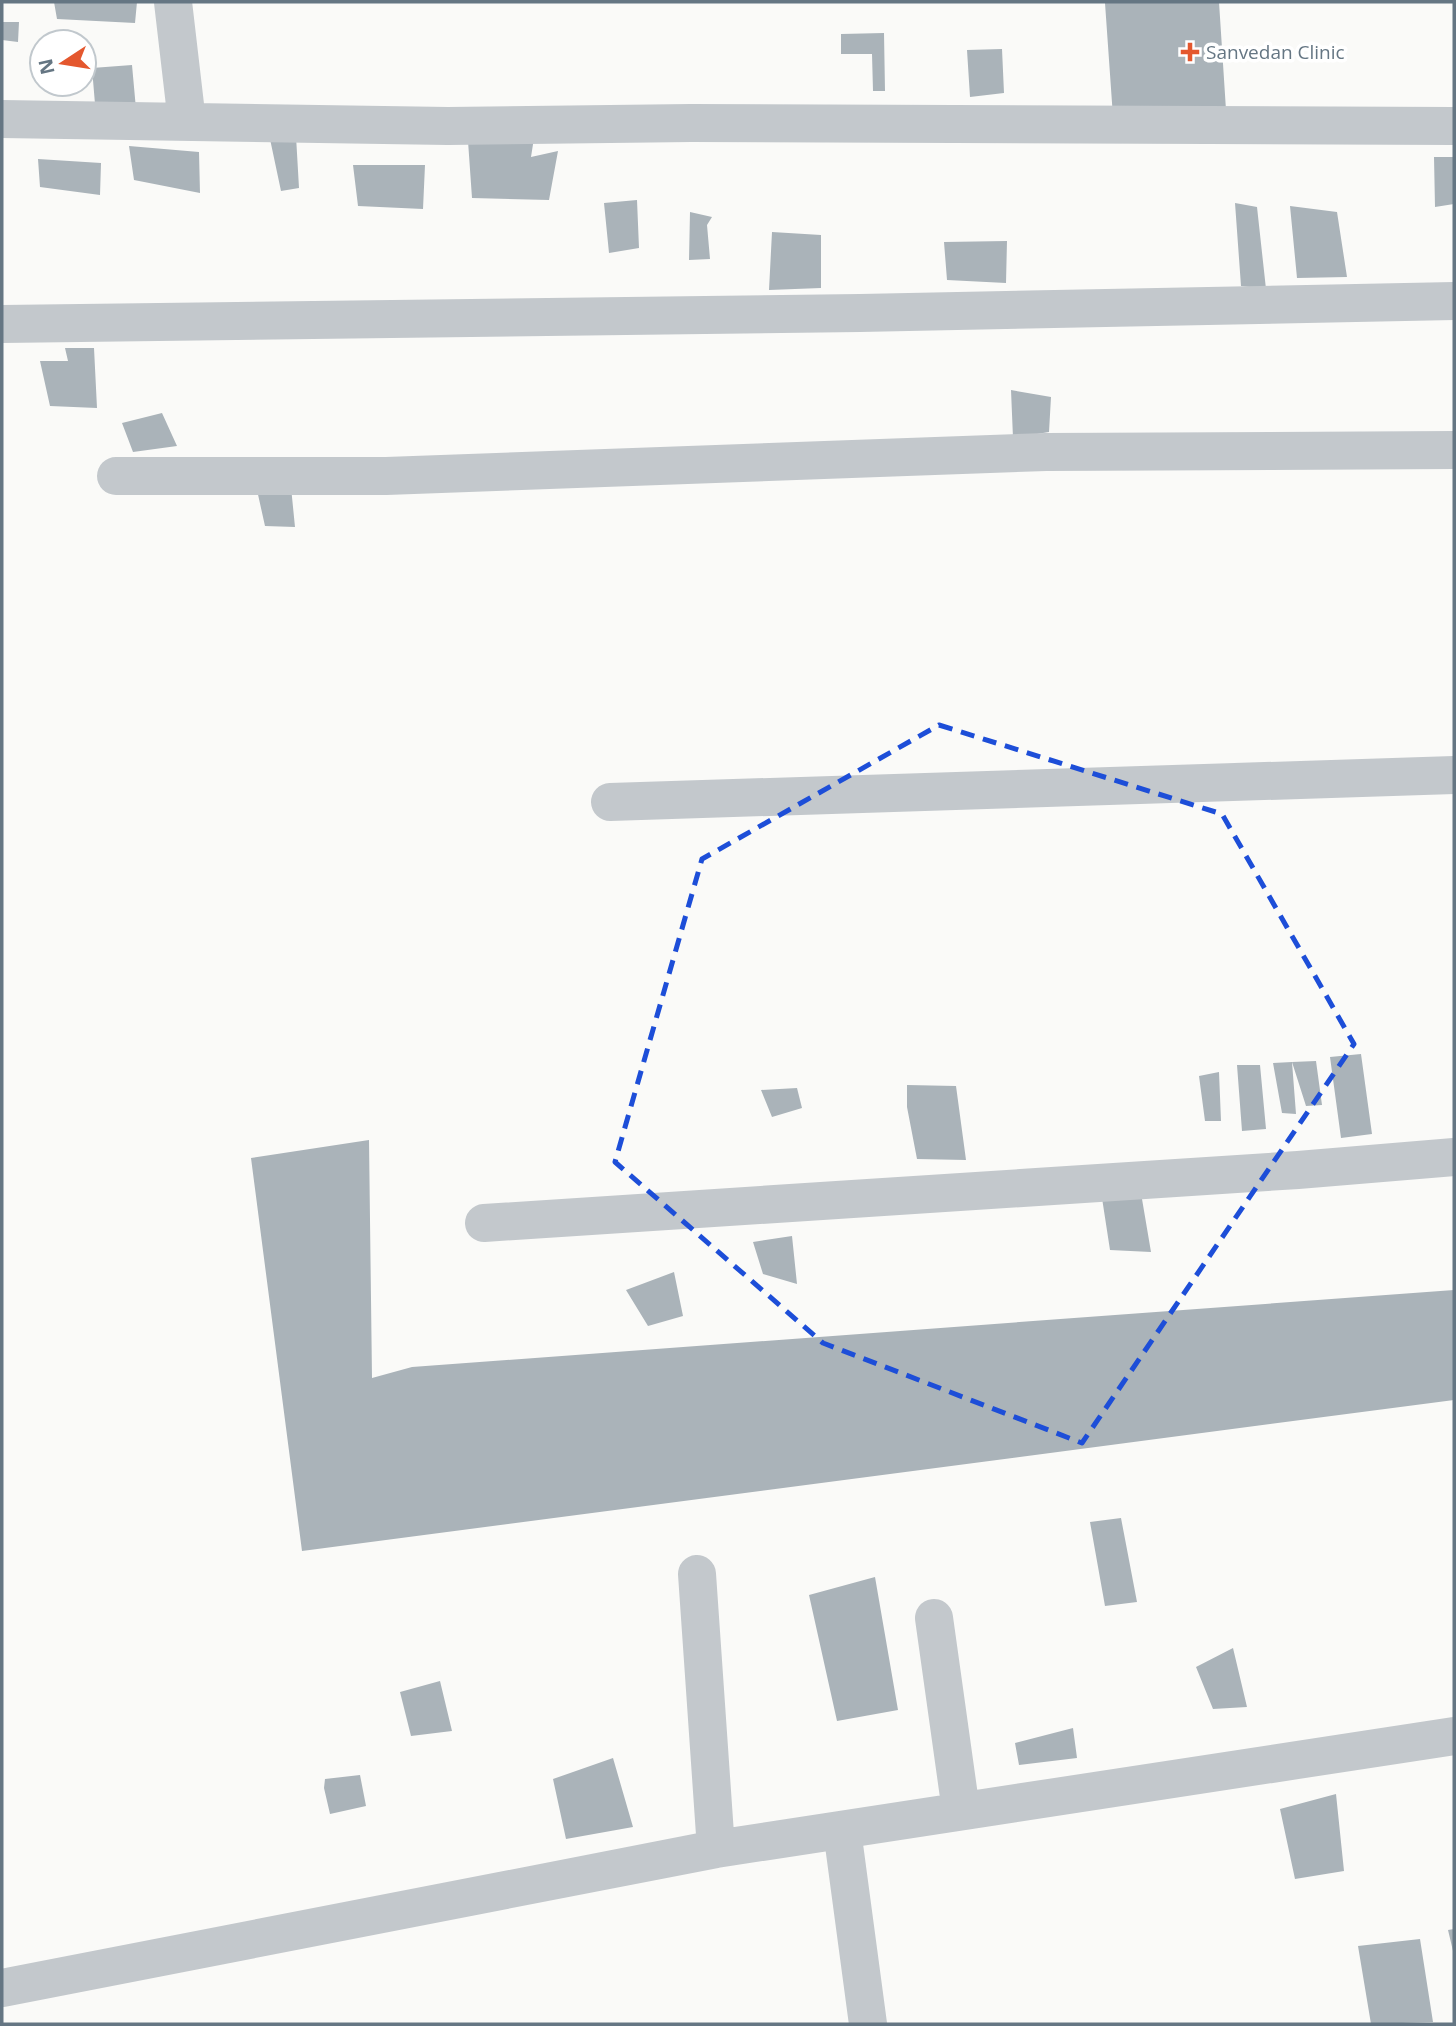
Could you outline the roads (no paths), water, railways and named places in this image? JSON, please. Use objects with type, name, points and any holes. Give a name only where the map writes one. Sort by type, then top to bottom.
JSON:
[{"type":"street","points":[[173,2],[187,122]]},
{"type":"street","points":[[2,119],[447,126],[704,123],[1454,126]]},
{"type":"street","points":[[2,324],[860,313],[1454,301]]},
{"type":"street","points":[[116,476],[386,476],[1046,452],[1454,450]]},
{"type":"street","points":[[610,802],[1454,775]]},
{"type":"street","points":[[484,1223],[1298,1170],[1454,1157]]},
{"type":"street","points":[[697,1574],[716,1849]]},
{"type":"street","points":[[934,1618],[961,1811]]},
{"type":"street","points":[[2,1988],[716,1849],[1454,1735]]},
{"type":"street","points":[[842,1829],[868,2024]]},
{"type":"place","name":"Sanvedan Clinic","points":[[1190,52]]}]
